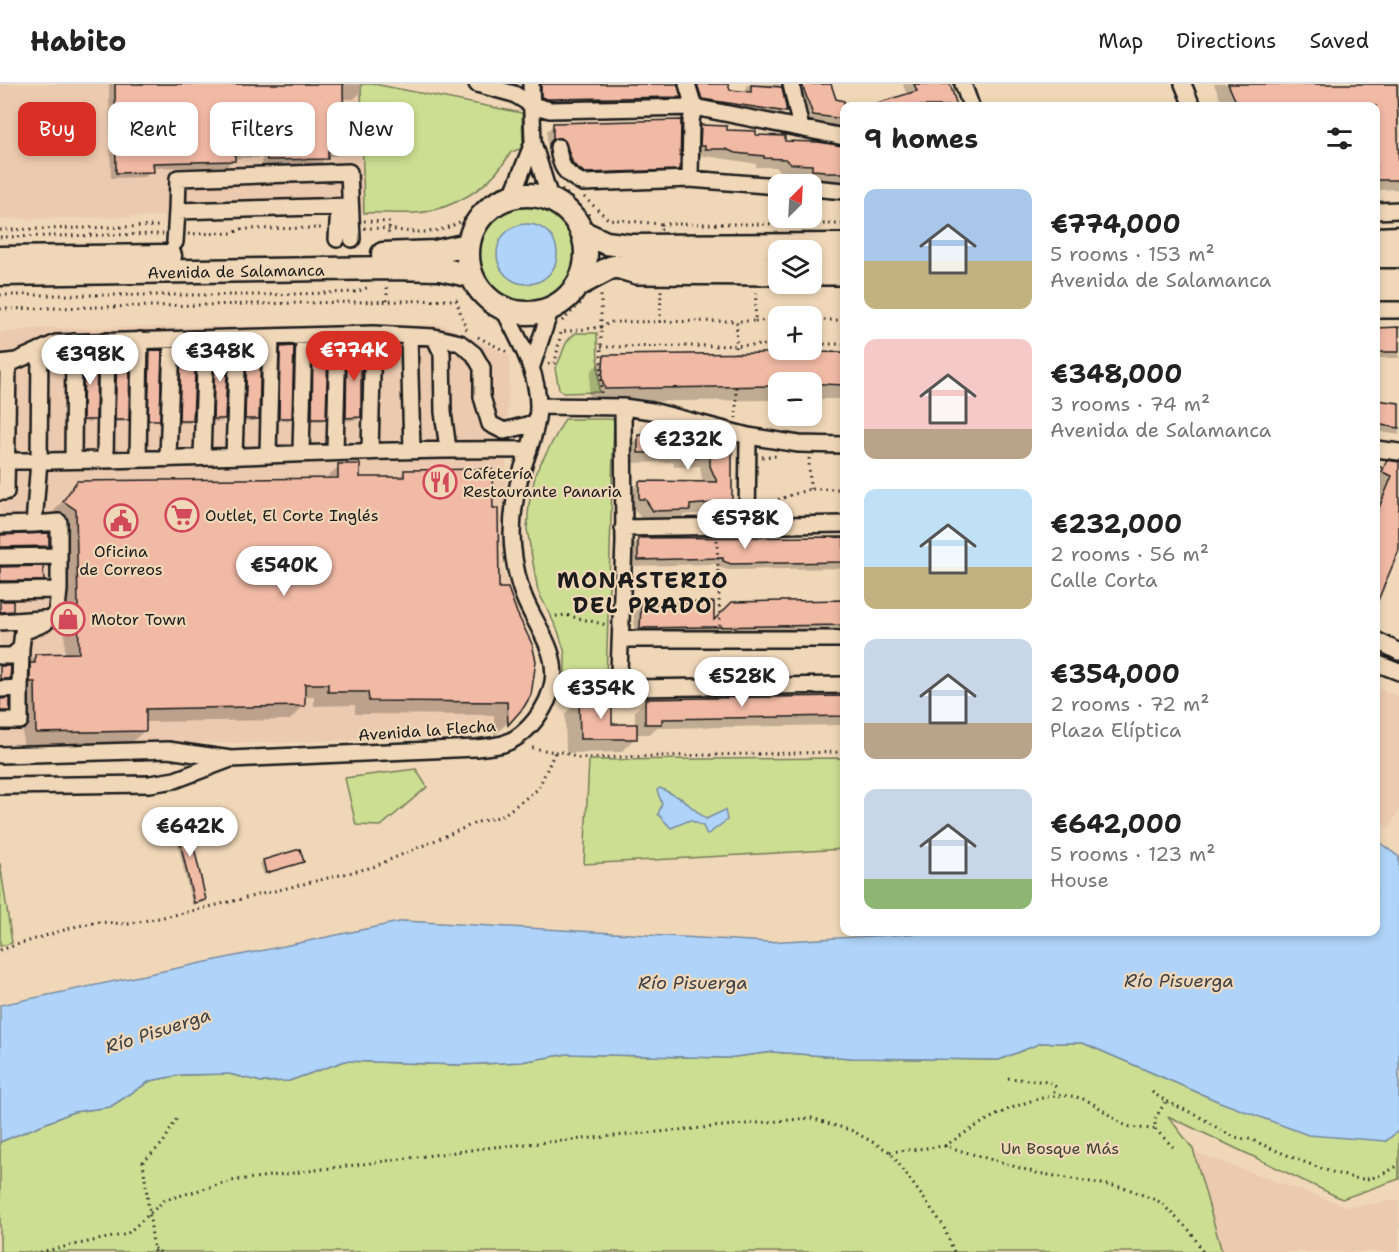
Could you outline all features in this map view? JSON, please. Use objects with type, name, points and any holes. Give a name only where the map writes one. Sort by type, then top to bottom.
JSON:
[{"type":"highway","points":[[768,261],[631,263],[610,268],[586,292],[551,308],[500,315],[486,296],[468,283],[468,245],[475,223],[508,192],[554,191],[565,207],[606,243],[630,246],[840,244]]},
{"type":"highway","points":[[586,292],[589,228]]},
{"type":"highway","points":[[1380,239],[1399,238]]},
{"type":"highway","name":"Avenida de Salamanca","points":[[0,258],[388,254],[435,252],[468,245]]},
{"type":"highway","points":[[1380,256],[1399,256]]},
{"type":"highway","points":[[822,261],[840,261]]},
{"type":"highway","name":"Avenida de Salamanca","points":[[0,274],[388,268],[440,269],[468,283]]},
{"type":"street","points":[[477,84],[514,94],[532,105],[550,110],[694,107],[840,136]]},
{"type":"street","points":[[531,84],[533,142],[554,191]]},
{"type":"street","points":[[687,84],[694,107],[691,121],[690,179]]},
{"type":"street","points":[[791,84],[801,128]]},
{"type":"street","points":[[963,84],[970,102]]},
{"type":"street","points":[[1183,84],[1190,102]]},
{"type":"street","points":[[508,192],[533,142]]},
{"type":"street","points":[[558,147],[560,165],[570,176],[583,183],[690,179],[768,185]]},
{"type":"street","points":[[348,172],[345,224],[176,228],[178,178],[348,172]]},
{"type":"street","points":[[822,189],[840,191]]},
{"type":"street","points":[[1380,211],[1399,210]]},
{"type":"street","points":[[610,268],[636,276],[768,277]]},
{"type":"street","points":[[822,277],[840,277]]},
{"type":"street","name":"Avenida la Flecha","points":[[532,366],[551,308]]},
{"type":"street","points":[[1380,310],[1399,310]]},
{"type":"street","name":"Avenida la Flecha","points":[[0,755],[168,750],[231,759],[476,748],[505,743],[522,732],[541,713],[553,681],[550,649],[518,579],[512,542],[518,483],[529,450],[538,406],[532,366],[500,315]]},
{"type":"street","points":[[369,451],[374,334]]},
{"type":"street","points":[[0,492],[6,492],[3,461],[4,363],[56,343],[374,334],[434,337],[459,343],[474,354],[482,368],[482,397],[490,424],[504,431],[535,423]]},
{"type":"street","points":[[335,451],[338,335]]},
{"type":"street","points":[[301,453],[304,336]]},
{"type":"street","points":[[409,336],[412,450]]},
{"type":"street","points":[[268,453],[271,337]]},
{"type":"street","points":[[434,337],[442,353],[443,412],[448,448]]},
{"type":"street","points":[[234,456],[238,338]]},
{"type":"street","points":[[202,457],[206,339]]},
{"type":"street","points":[[138,459],[140,340]]},
{"type":"street","points":[[168,459],[172,340]]},
{"type":"street","points":[[105,459],[107,341]]},
{"type":"street","points":[[73,460],[74,342]]},
{"type":"street","points":[[34,524],[39,461],[40,350]]},
{"type":"street","points":[[538,406],[623,407],[652,411],[748,436],[799,444],[840,444]]},
{"type":"street","points":[[623,407],[624,528],[619,672],[633,688],[840,685]]},
{"type":"street","points":[[748,436],[748,517]]},
{"type":"street","points":[[3,461],[168,459],[268,453],[448,448],[529,450]]},
{"type":"street","points":[[1380,450],[1399,452]]},
{"type":"street","points":[[624,528],[717,526],[748,517],[840,525]]},
{"type":"street","points":[[0,525],[59,522],[56,618]]},
{"type":"street","points":[[0,557],[59,556]]},
{"type":"street","points":[[0,591],[58,590]]},
{"type":"street","points":[[0,622],[56,618]]},
{"type":"street","points":[[0,721],[20,721],[22,632],[56,618]]},
{"type":"street","points":[[621,631],[721,640],[840,639]]},
{"type":"street","points":[[1380,644],[1399,652]]},
{"type":"street","points":[[0,656],[12,656],[21,648]]},
{"type":"street","points":[[1380,665],[1399,672]]},
{"type":"street","points":[[0,688],[20,688]]},
{"type":"street","name":"Avenida la Flecha","points":[[0,786],[150,784],[175,780],[231,759]]},
{"type":"path","points":[[583,183],[583,195],[608,219],[661,224],[840,224]]},
{"type":"path","points":[[554,191],[589,228]]},
{"type":"path","points":[[345,224],[398,232],[439,231],[465,219],[485,198],[508,192]]},
{"type":"path","points":[[234,224],[304,222]]},
{"type":"path","points":[[0,230],[176,228],[233,233],[242,229],[390,222],[388,254]]},
{"type":"path","points":[[661,224],[661,236]]},
{"type":"path","points":[[0,237],[176,228]]},
{"type":"path","points":[[380,282],[387,282],[387,301]]},
{"type":"path","points":[[468,283],[500,315]]},
{"type":"path","points":[[660,322],[661,283]]},
{"type":"path","points":[[0,295],[266,295],[356,292],[373,285]]},
{"type":"path","points":[[552,356],[553,339],[560,324],[586,292],[601,289],[601,407]]},
{"type":"path","points":[[746,291],[764,292]]},
{"type":"path","points":[[755,321],[756,292]]},
{"type":"path","points":[[0,309],[456,300],[468,332]]},
{"type":"path","points":[[532,366],[555,363],[561,332],[601,327],[612,322],[768,320]]},
{"type":"path","points":[[822,320],[840,320]]},
{"type":"path","points":[[736,321],[736,354]]},
{"type":"path","points":[[476,336],[513,354],[511,345]]},
{"type":"path","points":[[822,344],[840,344]]},
{"type":"path","points":[[601,347],[768,345]]},
{"type":"path","points":[[808,456],[810,489]]},
{"type":"path","points":[[748,517],[810,489],[840,489]]},
{"type":"path","points":[[717,526],[721,640]]},
{"type":"path","points":[[537,623],[554,614],[610,626],[621,631]]},
{"type":"path","points":[[505,743],[563,752],[577,758],[840,752]]},
{"type":"path","points":[[0,950],[77,926],[100,922],[128,924],[373,867],[477,822],[502,816],[538,789],[555,752]]},
{"type":"path","points":[[1008,1078],[1049,1082],[1056,1087],[1052,1095]]},
{"type":"path","points":[[1152,1092],[1165,1102],[1197,1115],[1219,1131],[1240,1139],[1250,1139],[1337,1173],[1365,1179],[1387,1172],[1399,1165]]},
{"type":"path","points":[[945,1146],[1010,1108],[1052,1095],[1076,1097],[1102,1108],[1125,1126],[1155,1129],[1173,1146]]},
{"type":"path","points":[[1155,1129],[1155,1119],[1165,1102]]},
{"type":"path","points":[[42,1252],[127,1234],[165,1200],[231,1181],[494,1147],[811,1118],[853,1131],[890,1152],[943,1225],[954,1252]]},
{"type":"path","points":[[160,1252],[154,1250],[143,1162],[163,1143],[177,1119]]},
{"type":"path","points":[[890,1152],[945,1146],[1037,1173],[1126,1188],[1160,1202],[1191,1232],[1203,1252]]},
{"type":"shaded area","points":[[0,84],[361,84],[361,102],[327,102],[327,156],[363,156],[364,213],[0,219]]},
{"type":"shaded area","points":[[443,325],[510,356],[503,569],[532,644],[536,661],[531,695],[516,716],[497,729],[477,735],[276,743],[0,744],[0,333],[41,328]]},
{"type":"shaded area","points":[[1380,689],[1399,696],[1399,809],[1390,828],[1380,822]]},
{"type":"shaded area","points":[[1194,1152],[1348,1207],[1399,1200],[1399,1252],[1222,1252]]},
{"type":"green space","points":[[361,84],[374,84],[522,113],[523,148],[511,152],[488,181],[479,188],[446,206],[418,213],[364,213],[363,156],[414,156],[414,102],[361,102]]},
{"type":"green space","points":[[529,205],[548,208],[564,219],[575,235],[578,254],[575,273],[564,289],[548,300],[529,303],[510,300],[494,289],[483,273],[480,254],[483,235],[494,219],[510,208]]},
{"type":"green space","points":[[576,333],[597,333],[599,392],[563,393],[559,389],[555,368],[568,340]]},
{"type":"green space","points":[[565,419],[614,419],[606,681],[565,679],[565,653],[558,631],[538,591],[527,529],[529,504],[536,472]]},
{"type":"green space","points":[[840,758],[840,849],[584,864],[589,760]]},
{"type":"green space","points":[[416,769],[427,787],[381,826],[356,825],[345,778]]},
{"type":"green space","points":[[0,863],[12,943],[0,946]]},
{"type":"green space","name":"Un Bosque Más","points":[[1041,1043],[1083,1043],[1220,1102],[1386,1141],[1399,1130],[1399,1179],[1342,1199],[1168,1116],[1193,1149],[1222,1252],[0,1252],[0,1142],[73,1112],[110,1107],[150,1081],[181,1075],[229,1074],[262,1082],[289,1081],[345,1061],[459,1065],[521,1062],[567,1054],[727,1058],[773,1052],[851,1058],[999,1060]]},
{"type":"water","points":[[521,224],[533,224],[544,229],[552,237],[557,254],[555,266],[544,279],[533,284],[521,284],[510,279],[502,271],[497,260],[497,248],[502,237],[510,229]]},
{"type":"water","points":[[660,788],[682,799],[706,819],[725,810],[727,820],[707,835],[703,826],[690,820],[671,828],[658,814],[662,804],[657,790]]},
{"type":"water","name":"Río Pisuerga","points":[[1380,843],[1399,857],[1399,1130],[1386,1141],[1308,1135],[1220,1102],[1083,1043],[1041,1043],[999,1060],[851,1058],[773,1052],[727,1058],[567,1054],[521,1062],[459,1065],[345,1061],[289,1081],[262,1082],[229,1074],[181,1075],[150,1081],[110,1107],[73,1112],[0,1142],[0,1005],[404,921],[768,942],[872,936],[1380,936]]},
{"type":"building","points":[[115,84],[343,84],[343,102],[327,102],[328,159],[267,160],[267,156],[315,156],[315,102],[210,102],[210,156],[235,156],[235,161],[153,163],[154,172],[116,173],[116,156],[198,156],[198,102],[115,102]]},
{"type":"building","points":[[541,84],[678,84],[681,97],[547,99],[541,97]]},
{"type":"building","points":[[697,84],[728,84],[730,90],[751,92],[751,85],[782,87],[787,112],[702,99]]},
{"type":"building","points":[[802,84],[831,84],[836,99],[844,101],[840,102],[840,118],[813,115]]},
{"type":"building","points":[[914,84],[950,84],[956,102],[880,102],[917,91]]},
{"type":"building","points":[[1228,84],[1397,84],[1399,180],[1380,180],[1380,102],[1236,102]]},
{"type":"building","points":[[681,120],[680,170],[585,173],[573,164],[565,141],[561,138],[553,139],[553,123]]},
{"type":"building","points":[[701,125],[727,126],[727,130],[756,131],[756,135],[785,136],[785,141],[840,145],[840,173],[812,170],[812,165],[791,164],[785,159],[764,158],[764,156],[735,153],[726,149],[705,149],[705,146],[700,146]]},
{"type":"building","points":[[1399,327],[1399,352],[1380,352],[1380,328]]},
{"type":"building","points":[[294,346],[292,418],[279,418],[280,347]]},
{"type":"building","points":[[361,346],[361,417],[346,418],[347,347]]},
{"type":"building","points":[[247,347],[261,347],[259,419],[245,419]]},
{"type":"building","points":[[313,347],[328,347],[326,419],[312,419]]},
{"type":"building","points":[[215,348],[228,348],[225,419],[213,419]]},
{"type":"building","points":[[181,349],[196,349],[193,421],[179,421]]},
{"type":"building","points":[[150,350],[162,350],[160,420],[148,420]]},
{"type":"building","points":[[117,351],[130,351],[129,420],[115,420]]},
{"type":"building","points":[[84,352],[97,352],[96,420],[83,420]]},
{"type":"building","points":[[822,352],[840,352],[840,385],[822,384],[822,372],[768,372],[768,386],[605,389],[602,379],[604,355],[768,353],[768,360],[822,360]]},
{"type":"building","points":[[1380,401],[1399,403],[1399,428],[1380,425]]},
{"type":"building","points":[[661,425],[732,442],[732,510],[714,510],[714,503],[690,505],[690,510],[653,511],[645,499],[639,499],[639,481],[717,482],[710,466],[710,457],[683,457],[683,452],[638,453],[638,435],[644,435],[647,429],[661,428]]},
{"type":"building","points":[[1387,460],[1399,462],[1399,550],[1380,595],[1380,505],[1392,476],[1382,472]]},
{"type":"building","points":[[338,464],[360,464],[360,477],[404,477],[404,470],[492,469],[493,508],[498,508],[499,588],[508,588],[532,644],[536,661],[531,695],[508,725],[507,702],[369,701],[368,692],[328,692],[328,684],[305,684],[305,706],[146,709],[146,731],[36,733],[35,682],[30,682],[30,663],[35,663],[35,654],[79,653],[76,510],[63,501],[77,481],[338,478]]},
{"type":"building","points":[[49,533],[49,546],[0,547],[0,535]]},
{"type":"building","points":[[840,537],[840,562],[731,564],[723,561],[723,558],[638,560],[638,538]]},
{"type":"building","points":[[43,566],[44,581],[0,581],[0,567]]},
{"type":"building","points":[[840,600],[840,625],[640,628],[641,604],[714,602],[714,620],[732,602]]},
{"type":"building","points":[[0,601],[13,601],[13,611],[0,612]]},
{"type":"building","points":[[0,666],[11,666],[10,679],[0,679]]},
{"type":"building","points":[[588,690],[595,691],[605,703],[612,703],[612,724],[637,724],[637,739],[580,739],[579,699]]},
{"type":"building","points":[[840,696],[840,716],[662,719],[662,724],[645,724],[645,699]]},
{"type":"building","points":[[10,698],[10,711],[0,711],[0,699]]},
{"type":"building","points":[[186,812],[206,900],[194,903],[174,815]]},
{"type":"building","points":[[300,849],[304,862],[266,873],[263,860]]},
{"type":"place","name":"Cafetería Restaurante Panaria","points":[[440,482]]},
{"type":"place","name":"Outlet, El Corte Inglés","points":[[182,515]]},
{"type":"place","name":"Oficina de Correos","points":[[121,521]]},
{"type":"place","name":"Motor Town","points":[[68,619]]},
{"type":"district","name":"MONASTERIO DEL PRADO","points":[[643,592]]}]
